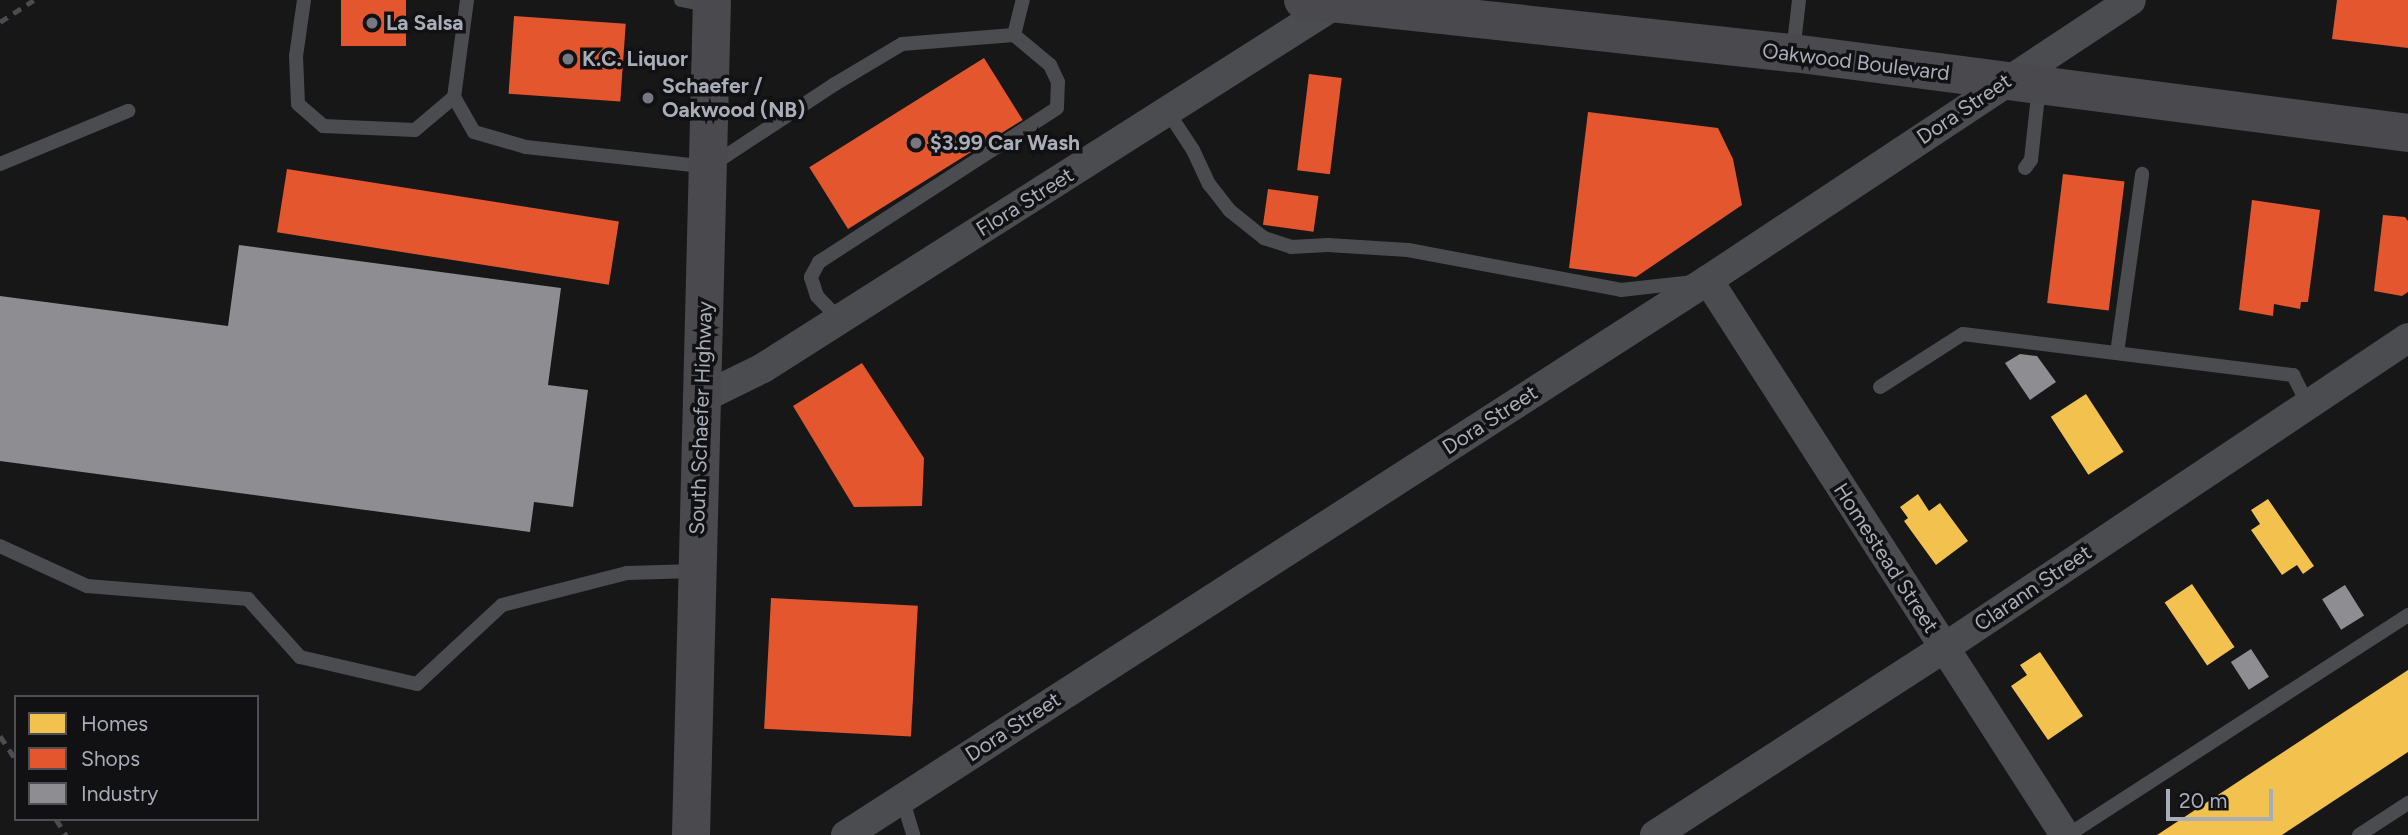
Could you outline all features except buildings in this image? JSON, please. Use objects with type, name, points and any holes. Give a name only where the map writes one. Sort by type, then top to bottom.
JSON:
[{"type":"main road","name":"South Schaefer Highway","points":[[691,835],[709,167],[702,2]]},
{"type":"main road","name":"Oakwood Boulevard","points":[[1326,2],[1793,53],[2408,134]]},
{"type":"street","name":"Dora Street","points":[[846,835],[1708,280],[2022,83],[2131,0]]},
{"type":"street","name":"Flora Street","points":[[704,397],[763,368],[1168,112],[1326,2]]},
{"type":"street","name":"Homestead Street","points":[[1708,280],[2067,835]]},
{"type":"street","name":"Clarann Street","points":[[1655,835],[1944,648],[2408,338]]},
{"type":"lane","points":[[304,0],[296,56],[299,104],[323,126],[415,130],[454,97]]},
{"type":"lane","points":[[467,0],[454,97],[474,132],[526,147],[709,167],[835,84],[902,44],[1014,35],[1050,65],[1058,82],[1057,108],[819,262],[811,277],[817,296],[839,319]]},
{"type":"lane","points":[[1014,35],[1023,0]]},
{"type":"lane","points":[[1793,53],[1799,0]]},
{"type":"lane","points":[[2022,83],[2031,160],[2025,168]]},
{"type":"lane","points":[[0,164],[128,111]]},
{"type":"lane","points":[[1168,112],[1193,150],[1209,184],[1229,209],[1264,237],[1290,247],[1328,245],[1408,250],[1587,281],[1622,290],[1708,280]]},
{"type":"lane","points":[[2117,353],[2142,174]]},
{"type":"lane","points":[[1880,387],[1963,334],[2293,375],[2308,405]]},
{"type":"lane","points":[[0,546],[88,586],[248,599],[300,657],[417,684],[502,605],[627,573],[696,572]]},
{"type":"lane","points":[[2067,835],[2408,615]]},
{"type":"lane","points":[[902,798],[913,835]]},
{"type":"lane","points":[[2358,835],[2408,803]]},
{"type":"railway","points":[[0,22],[34,0]]},
{"type":"railway","points":[[0,736],[14,757]]},
{"type":"railway","points":[[57,821],[66,835]]},
{"type":"place","name":"La Salsa","points":[[372,23]]},
{"type":"place","name":"K.C. Liquor","points":[[568,59]]},
{"type":"place","name":"Schaefer / Oakwood (NB)","points":[[648,98]]},
{"type":"place","name":"$3.99 Car Wash","points":[[916,143]]}]
